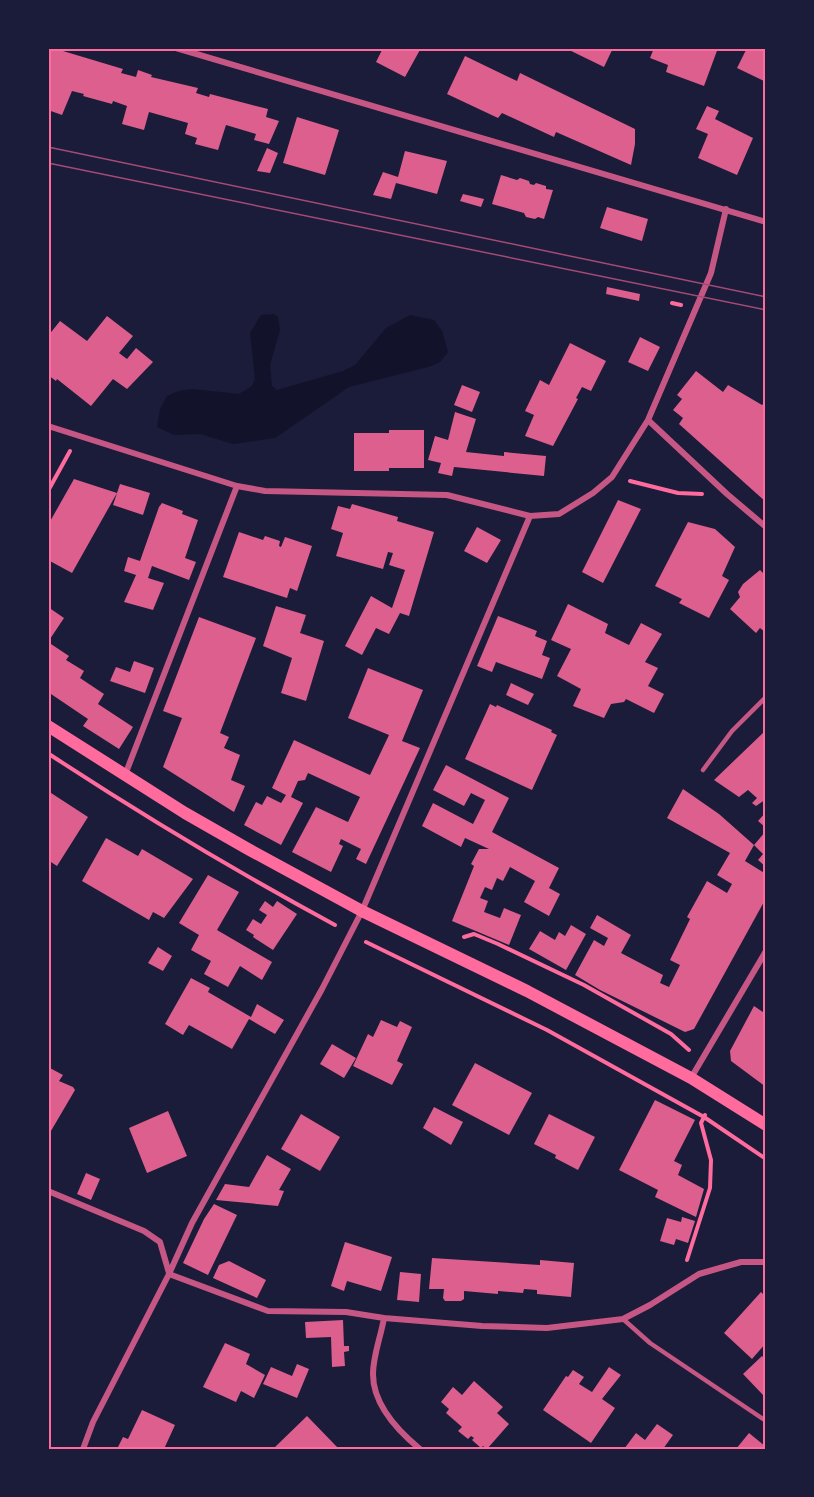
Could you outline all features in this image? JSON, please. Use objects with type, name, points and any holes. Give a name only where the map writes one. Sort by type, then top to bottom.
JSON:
[{"type":"main road","points":[[48,726],[125,776],[239,844],[362,911],[527,991],[691,1078],[766,1125]]},
{"type":"street","points":[[176,48],[766,222]]},
{"type":"street","points":[[48,426],[237,486],[265,491],[447,495],[530,516],[559,514],[593,494],[612,477],[648,420],[711,273],[726,209]]},
{"type":"street","points":[[648,420],[766,527]]},
{"type":"street","points":[[125,776],[237,486]]},
{"type":"street","points":[[83,1449],[93,1422],[169,1274],[192,1223],[351,934],[530,516]]},
{"type":"street","points":[[691,1078],[766,951]]},
{"type":"street","points":[[48,1191],[144,1232],[160,1242],[169,1274]]},
{"type":"street","points":[[169,1274],[268,1311],[346,1312],[384,1318],[547,1329],[623,1319],[699,1274],[741,1263],[766,1262]]},
{"type":"street","points":[[384,1318],[373,1375],[377,1398],[394,1426],[420,1449]]},
{"type":"lane","points":[[703,770],[732,731],[766,697]]},
{"type":"lane","points":[[623,1319],[650,1342],[766,1421]]},
{"type":"path","points":[[48,491],[78,437]]},
{"type":"path","points":[[612,477],[678,493],[727,494]]},
{"type":"path","points":[[48,753],[140,813],[254,881],[351,934],[546,1030],[704,1117],[766,1159]]},
{"type":"path","points":[[460,938],[474,934],[584,985],[671,1034],[701,1061]]},
{"type":"path","points":[[686,1263],[710,1188],[711,1160],[701,1123],[716,1095]]},
{"type":"shaded area","points":[[274,314],[278,317],[280,330],[270,365],[272,386],[277,390],[343,371],[355,365],[386,328],[410,315],[434,320],[442,331],[448,352],[440,362],[428,367],[349,387],[275,438],[233,444],[200,434],[174,435],[157,427],[160,409],[167,396],[192,389],[239,394],[252,386],[255,379],[250,333],[261,315]]},
{"type":"building","points":[[48,48],[65,48],[63,51],[123,69],[121,73],[136,77],[138,70],[152,75],[151,77],[198,88],[196,93],[209,97],[210,94],[268,109],[266,117],[279,121],[269,144],[254,140],[256,134],[226,125],[218,150],[195,144],[197,138],[185,134],[188,123],[149,112],[144,130],[122,124],[127,106],[113,101],[112,104],[72,91],[62,115],[48,110]]},
{"type":"building","points":[[383,48],[421,48],[405,77],[376,62]]},
{"type":"building","points":[[565,48],[613,48],[604,67]]},
{"type":"building","points":[[654,48],[718,48],[704,86],[666,72],[668,65],[650,58]]},
{"type":"building","points":[[747,48],[766,48],[766,82],[737,68]]},
{"type":"building","points":[[465,56],[517,81],[520,73],[635,129],[631,165],[556,132],[554,137],[502,113],[498,118],[447,94]]},
{"type":"building","points":[[707,106],[719,111],[715,119],[753,138],[737,175],[698,158],[708,134],[696,129]]},
{"type":"building","points":[[297,117],[339,130],[325,175],[283,163]]},
{"type":"building","points":[[267,148],[278,153],[270,173],[257,171]]},
{"type":"building","points":[[405,151],[447,161],[437,194],[396,183],[391,199],[373,195],[383,172],[398,177]]},
{"type":"building","points":[[501,175],[517,180],[520,178],[529,181],[530,184],[536,183],[553,190],[544,219],[526,217],[524,213],[492,204]]},
{"type":"building","points":[[463,194],[484,199],[481,207],[460,201]]},
{"type":"building","points":[[607,207],[648,219],[642,241],[600,228]]},
{"type":"building","points":[[607,287],[640,294],[639,301],[606,294]]},
{"type":"building","points":[[107,316],[133,336],[119,353],[127,359],[136,348],[153,362],[127,389],[113,379],[91,406],[57,379],[56,381],[48,375],[48,336],[60,321],[87,341]]},
{"type":"building","points":[[640,337],[660,347],[648,371],[628,362]]},
{"type":"building","points":[[570,343],[606,361],[591,391],[582,387],[553,446],[525,436],[534,415],[525,411],[540,380],[549,385]]},
{"type":"building","points":[[696,371],[723,392],[728,385],[762,405],[766,401],[766,502],[679,424],[683,418],[673,410],[682,399],[677,395]]},
{"type":"building","points":[[462,385],[480,392],[472,412],[454,405]]},
{"type":"building","points":[[455,412],[476,419],[466,452],[504,456],[504,452],[546,456],[544,476],[454,467],[452,476],[438,473],[441,463],[428,460],[435,436],[448,440]]},
{"type":"building","points":[[389,430],[424,430],[424,468],[354,471],[354,433],[389,433]]},
{"type":"building","points":[[74,479],[117,493],[72,573],[48,560],[48,525]]},
{"type":"building","points":[[120,484],[150,493],[143,515],[113,505]]},
{"type":"building","points":[[618,500],[641,509],[603,583],[582,572]]},
{"type":"building","points":[[162,503],[198,520],[185,558],[196,562],[189,580],[152,566],[148,578],[164,583],[153,610],[124,602],[136,575],[124,571],[128,557],[140,561]]},
{"type":"building","points":[[352,504],[398,517],[397,521],[434,532],[409,616],[400,613],[389,634],[376,628],[362,655],[345,646],[371,596],[392,608],[405,570],[389,565],[393,553],[388,552],[383,569],[336,556],[343,533],[331,529],[338,506],[350,509]]},
{"type":"building","points":[[688,522],[715,529],[735,547],[722,576],[729,580],[709,618],[679,603],[682,599],[655,586]]},
{"type":"building","points":[[477,527],[501,540],[487,563],[464,551]]},
{"type":"building","points":[[239,532],[263,540],[265,536],[280,541],[279,546],[281,547],[285,537],[312,546],[297,591],[290,588],[287,598],[223,577]]},
{"type":"building","points":[[760,570],[766,576],[766,633],[760,628],[756,633],[730,609],[740,597],[738,592],[743,584]]},
{"type":"building","points":[[568,604],[608,624],[605,633],[629,645],[641,623],[662,634],[645,662],[658,668],[648,686],[664,694],[654,713],[626,699],[624,702],[611,704],[604,718],[573,706],[581,689],[557,676],[571,649],[551,640]]},
{"type":"building","points":[[276,606],[306,615],[300,633],[324,641],[306,701],[281,693],[292,658],[263,646]]},
{"type":"building","points":[[48,607],[64,618],[48,642]]},
{"type":"building","points":[[498,616],[537,631],[535,636],[547,641],[542,655],[550,658],[542,679],[496,662],[492,672],[477,666]]},
{"type":"building","points":[[199,617],[256,638],[220,733],[229,737],[224,748],[240,755],[231,780],[245,786],[234,812],[163,767],[182,718],[163,711]]},
{"type":"building","points":[[48,642],[69,656],[66,660],[84,671],[80,678],[104,694],[98,704],[133,727],[119,749],[83,726],[88,719],[48,692]]},
{"type":"building","points":[[134,661],[154,668],[145,693],[110,681],[116,667],[130,672]]},
{"type":"building","points":[[368,668],[423,690],[402,741],[420,748],[366,864],[356,859],[361,849],[341,839],[339,844],[343,846],[331,872],[292,852],[316,807],[348,822],[360,797],[308,773],[305,780],[298,781],[291,797],[303,803],[281,845],[244,825],[256,802],[262,805],[267,796],[281,803],[286,795],[272,788],[294,740],[370,775],[389,735],[348,718]]},
{"type":"building","points":[[511,683],[534,694],[528,705],[506,695]]},
{"type":"building","points":[[490,704],[552,730],[551,732],[557,735],[532,790],[465,759]]},
{"type":"building","points":[[766,730],[766,799],[756,806],[752,803],[757,798],[748,790],[739,797],[714,780]]},
{"type":"building","points":[[446,765],[509,798],[492,832],[559,868],[549,888],[560,894],[549,916],[524,902],[535,881],[510,867],[503,881],[497,878],[492,890],[485,887],[480,898],[488,901],[484,912],[500,918],[504,908],[521,915],[509,945],[452,921],[474,866],[471,864],[479,849],[489,849],[465,838],[461,847],[422,826],[433,803],[473,824],[485,800],[471,793],[464,806],[433,790]]},
{"type":"building","points":[[683,789],[719,814],[754,845],[745,861],[766,874],[766,898],[694,1029],[685,1032],[600,990],[575,975],[594,940],[604,946],[608,938],[590,928],[597,915],[631,935],[621,953],[663,975],[660,983],[669,987],[680,965],[670,960],[690,919],[687,917],[707,881],[727,893],[732,884],[717,875],[730,853],[667,818]]},
{"type":"building","points":[[48,791],[88,817],[57,866],[48,860]]},
{"type":"building","points":[[766,812],[766,828],[758,821]]},
{"type":"building","points":[[766,831],[766,867],[758,860],[763,854],[754,845]]},
{"type":"building","points":[[106,838],[138,856],[142,849],[193,879],[164,918],[153,912],[149,920],[82,881]]},
{"type":"building","points":[[208,875],[239,892],[217,930],[272,962],[262,980],[240,966],[228,987],[204,974],[211,961],[191,950],[199,935],[179,923]]},
{"type":"building","points":[[265,901],[273,907],[277,901],[297,914],[273,950],[246,930],[253,919],[261,924],[267,915],[259,910]]},
{"type":"building","points":[[571,925],[586,934],[566,970],[529,949],[540,931],[555,940],[559,932],[565,936]]},
{"type":"building","points":[[158,947],[172,956],[163,971],[148,963]]},
{"type":"building","points":[[191,978],[210,988],[208,992],[251,1017],[257,1004],[284,1020],[275,1034],[249,1019],[232,1049],[189,1025],[183,1035],[165,1024]]},
{"type":"building","points":[[754,1006],[766,1014],[766,1087],[731,1061],[730,1051]]},
{"type":"building","points":[[381,1020],[397,1027],[400,1021],[412,1027],[397,1061],[403,1064],[392,1085],[353,1066],[368,1034],[373,1037]]},
{"type":"building","points":[[332,1044],[356,1058],[344,1078],[320,1064]]},
{"type":"building","points":[[475,1063],[532,1093],[509,1135],[452,1105]]},
{"type":"building","points":[[48,1067],[63,1075],[59,1081],[75,1090],[48,1136]]},
{"type":"building","points":[[655,1100],[695,1120],[674,1161],[682,1165],[678,1175],[704,1189],[696,1217],[655,1197],[658,1190],[619,1170]]},
{"type":"building","points":[[434,1107],[463,1122],[451,1145],[423,1128]]},
{"type":"building","points":[[168,1111],[187,1156],[147,1173],[129,1128]]},
{"type":"building","points":[[301,1114],[340,1137],[320,1171],[281,1149]]},
{"type":"building","points":[[549,1114],[595,1137],[578,1170],[534,1144]]},
{"type":"building","points":[[267,1155],[291,1169],[279,1190],[284,1191],[278,1206],[216,1200],[225,1184],[249,1187]]},
{"type":"building","points":[[86,1173],[100,1179],[91,1200],[77,1194]]},
{"type":"building","points":[[214,1204],[237,1215],[208,1275],[183,1263],[204,1219]]},
{"type":"building","points":[[682,1217],[695,1221],[688,1243],[676,1239],[674,1245],[660,1241],[667,1218],[681,1222]]},
{"type":"building","points":[[345,1242],[392,1257],[381,1291],[347,1281],[344,1291],[331,1286]]},
{"type":"building","points":[[432,1258],[540,1265],[540,1260],[574,1263],[571,1297],[537,1294],[537,1290],[524,1289],[523,1293],[498,1291],[498,1294],[464,1291],[464,1299],[461,1301],[445,1301],[444,1289],[429,1289]]},
{"type":"building","points":[[229,1261],[266,1280],[257,1298],[213,1278],[219,1265]]},
{"type":"building","points":[[400,1272],[421,1274],[419,1302],[397,1300]]},
{"type":"building","points":[[761,1292],[766,1297],[766,1343],[752,1359],[724,1333]]},
{"type":"building","points":[[343,1320],[344,1346],[349,1346],[349,1351],[344,1352],[345,1366],[332,1367],[331,1337],[306,1338],[305,1322]]},
{"type":"building","points":[[225,1343],[250,1354],[246,1364],[265,1375],[254,1398],[241,1391],[236,1402],[203,1387]]},
{"type":"building","points":[[762,1356],[766,1360],[766,1392],[763,1395],[743,1374]]},
{"type":"building","points":[[297,1364],[309,1369],[297,1398],[263,1384],[271,1367],[292,1376]]},
{"type":"building","points":[[609,1367],[621,1375],[602,1399],[615,1408],[591,1443],[543,1410],[566,1376],[568,1377],[573,1370],[584,1377],[579,1384],[592,1392]]},
{"type":"building","points":[[474,1381],[503,1407],[497,1413],[509,1424],[487,1449],[483,1446],[481,1448],[471,1436],[468,1439],[458,1431],[462,1427],[446,1413],[449,1409],[441,1402],[453,1387],[462,1395]]},
{"type":"building","points":[[142,1410],[175,1425],[164,1449],[117,1449],[123,1437],[128,1439]]},
{"type":"building","points":[[307,1416],[339,1449],[273,1449]]},
{"type":"building","points":[[657,1424],[673,1435],[663,1449],[624,1449],[636,1433],[645,1440]]},
{"type":"building","points":[[749,1433],[766,1447],[766,1449],[736,1449]]},
{"type":"tram line","points":[[48,147],[766,297]]},
{"type":"tram line","points":[[48,163],[766,310]]}]
